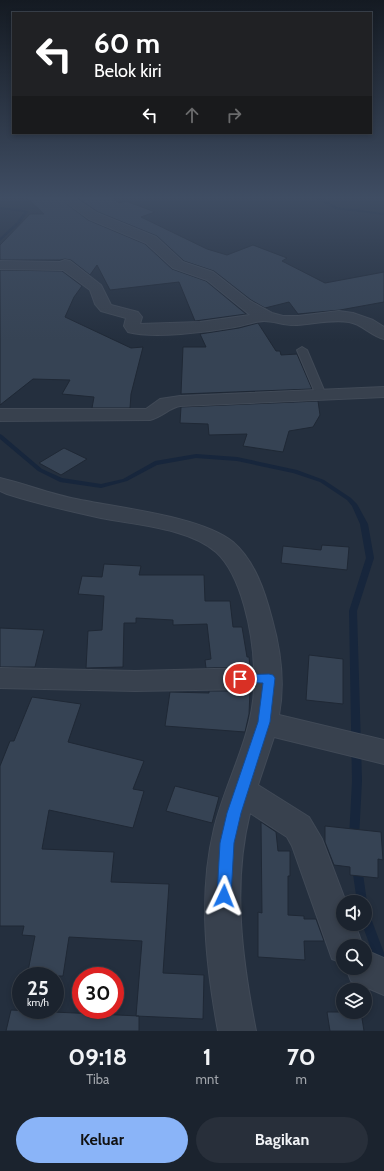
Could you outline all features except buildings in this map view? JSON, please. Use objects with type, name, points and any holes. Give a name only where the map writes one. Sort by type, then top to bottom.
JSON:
[{"type":"street","points":[[158,245],[177,264],[210,276],[252,309],[265,316],[289,320],[336,315],[350,316],[364,320],[384,334]]},
{"type":"street","points":[[0,265],[65,265],[95,287],[101,297],[103,306],[133,315],[132,326],[134,329],[214,325],[244,322],[265,316]]},
{"type":"street","points":[[0,415],[130,415],[155,412],[162,405],[174,401],[384,392]]},
{"type":"street","points":[[0,484],[46,499],[182,528],[199,534],[217,542],[231,553],[239,563],[248,582],[259,614],[269,678],[264,722],[241,791],[227,843],[224,882],[224,923],[226,953],[237,1031]]},
{"type":"street","points":[[0,678],[136,682],[269,678]]},
{"type":"street","points":[[264,722],[384,752]]},
{"type":"street","points":[[241,791],[298,827],[306,839],[342,939]]},
{"type":"street","points":[[372,971],[384,976]]},
{"type":"lane","points":[[302,350],[321,395]]},
{"type":"waterway","points":[[0,436],[40,470],[60,480],[101,486],[125,480],[155,463],[196,456],[237,459],[295,471],[322,481],[349,499],[355,505],[364,524],[370,558],[353,611],[357,781],[354,838]]},
{"type":"waterway","points":[[357,867],[361,895]]},
{"type":"waterway","points":[[370,931],[384,969]]},
{"type":"route","points":[[224,896],[227,843],[234,813],[264,722],[269,678],[240,679]]}]
